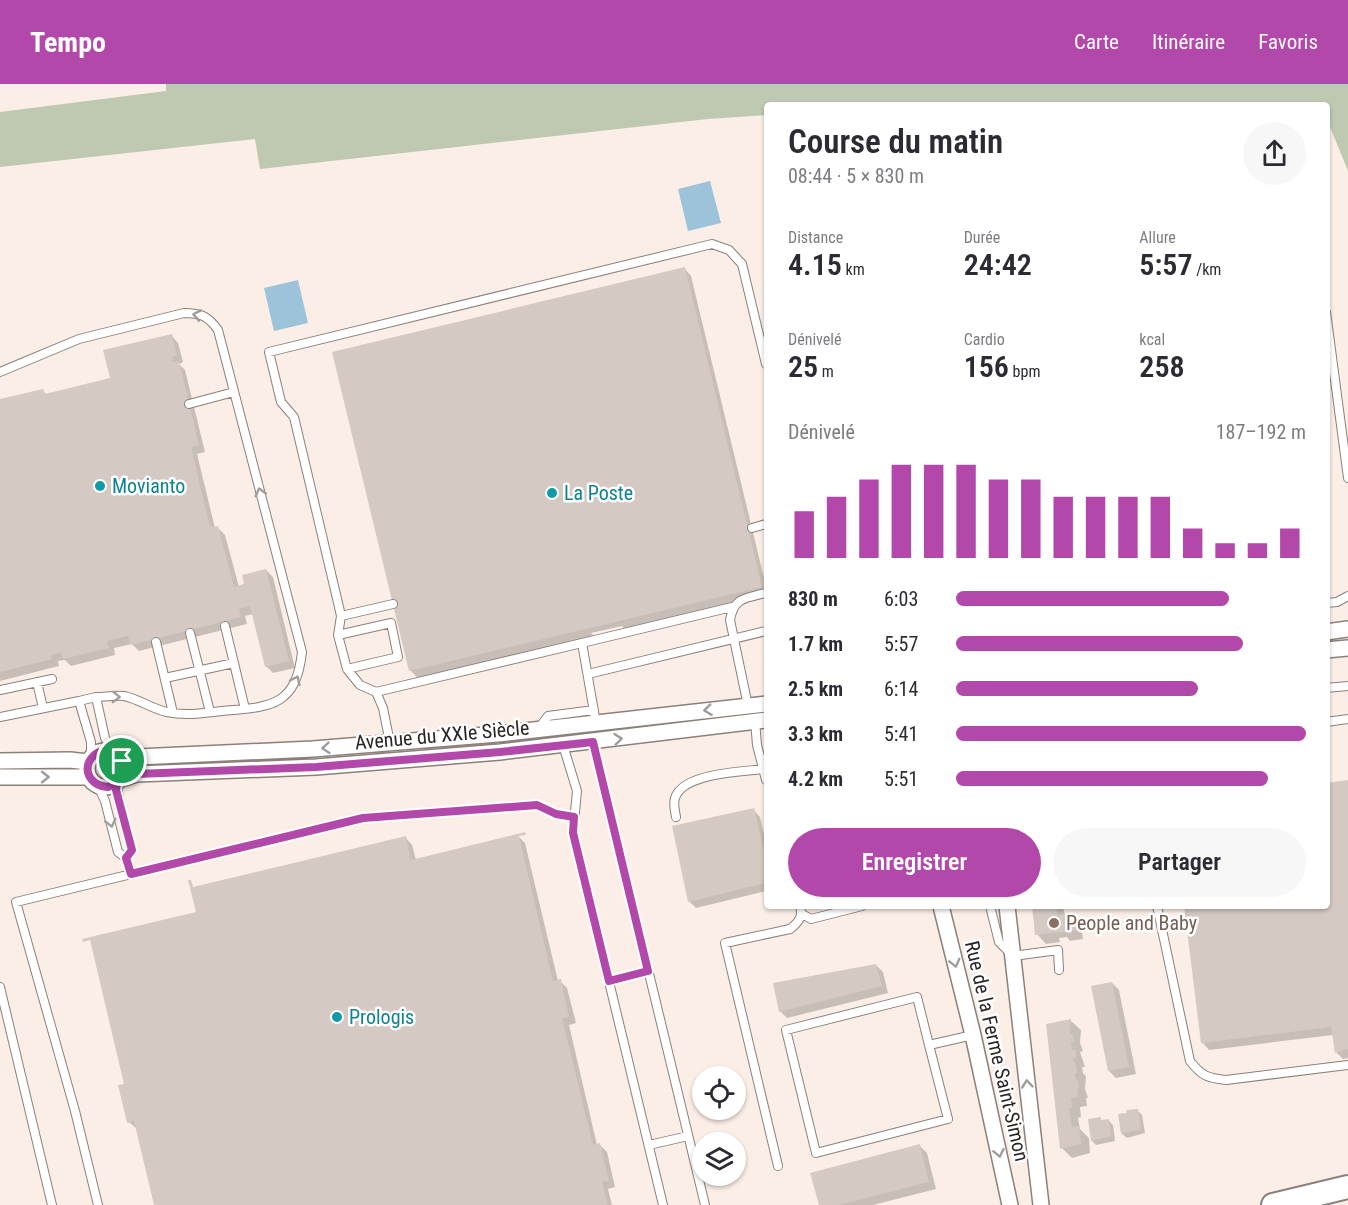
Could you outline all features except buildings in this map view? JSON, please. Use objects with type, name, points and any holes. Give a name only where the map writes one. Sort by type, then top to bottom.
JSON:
[{"type":"main road","points":[[1273,1205],[1348,1187]]},
{"type":"main road","points":[[1328,1205],[1348,1200]]},
{"type":"street","points":[[1330,631],[1348,629]]},
{"type":"street","points":[[1330,650],[1348,648]]},
{"type":"street","name":"Avenue du XXIe Siècle","points":[[118,757],[313,749],[390,743],[537,730],[595,716],[764,704]]},
{"type":"street","name":"Avenue du XXIe Siècle","points":[[119,781],[137,774],[316,767],[563,745],[761,721]]},
{"type":"street","points":[[0,761],[70,760],[92,771],[108,787],[119,781],[124,770],[118,757],[99,752],[92,771]]},
{"type":"street","points":[[0,777],[92,771]]},
{"type":"street","name":"Rue de la Ferme Saint-Simon","points":[[942,909],[973,1035],[1010,1205]]},
{"type":"street","name":"Rue de la Ferme Saint-Simon","points":[[1007,909],[1041,1205]]},
{"type":"lane","points":[[764,356],[742,264],[729,250],[712,244],[269,352],[281,402],[294,417],[341,616],[338,635],[347,669],[360,685],[375,692],[732,607],[741,599],[764,593]]},
{"type":"lane","points":[[0,372],[79,339],[184,313],[198,313],[210,319],[218,330],[302,652],[300,671],[292,689],[279,701],[261,708],[186,715],[173,713],[124,696],[96,697],[0,717]]},
{"type":"lane","points":[[1330,342],[1348,478]]},
{"type":"lane","points":[[189,404],[234,392]]},
{"type":"lane","points":[[752,528],[764,527]]},
{"type":"lane","points":[[1330,603],[1337,602],[1348,596]]},
{"type":"lane","points":[[341,616],[393,604]]},
{"type":"lane","points":[[732,607],[730,620],[748,706]]},
{"type":"lane","points":[[338,635],[391,623],[398,657],[347,669]]},
{"type":"lane","points":[[225,626],[245,710]]},
{"type":"lane","points":[[588,674],[764,631]]},
{"type":"lane","points":[[190,633],[210,712]]},
{"type":"lane","points":[[156,642],[173,713]]},
{"type":"lane","points":[[582,643],[595,716]]},
{"type":"lane","points":[[165,678],[234,663]]},
{"type":"lane","points":[[0,690],[52,679]]},
{"type":"lane","points":[[37,682],[43,708]]},
{"type":"lane","points":[[1330,688],[1348,686]]},
{"type":"lane","points":[[375,692],[383,708],[390,743]]},
{"type":"lane","points":[[96,697],[105,738],[118,757]]},
{"type":"lane","points":[[80,701],[91,742],[92,771],[105,801],[118,852],[126,858],[131,874]]},
{"type":"lane","points":[[1330,721],[1348,719]]},
{"type":"lane","points":[[676,817],[674,801],[683,786],[695,779],[764,769],[757,745],[761,721]]},
{"type":"lane","points":[[593,742],[705,1205]]},
{"type":"lane","points":[[563,745],[577,791],[573,833],[663,1205]]},
{"type":"lane","points":[[119,781],[120,807],[132,850],[126,858]]},
{"type":"lane","points":[[98,1205],[75,1111],[15,902],[363,818],[537,805],[556,814],[574,817]]},
{"type":"lane","points":[[778,1166],[725,943],[790,929],[798,924],[801,910],[811,919],[850,909]]},
{"type":"lane","points":[[991,909],[999,942],[1013,956],[1058,950],[1059,970]]},
{"type":"lane","points":[[1158,909],[1190,1061],[1198,1072],[1209,1079],[1226,1080],[1348,1065]]},
{"type":"lane","points":[[609,981],[648,971]]},
{"type":"lane","points":[[0,987],[52,1205]]},
{"type":"lane","points":[[917,997],[929,1045],[948,1119],[816,1153],[786,1030],[917,997]]},
{"type":"lane","points":[[929,1045],[973,1035]]},
{"type":"lane","points":[[648,1145],[688,1136]]},
{"type":"green space","points":[[166,84],[1348,84],[1348,171],[1330,127],[1330,102],[764,102],[764,115],[708,119],[260,169],[255,139],[0,167],[0,112],[166,91]]},
{"type":"water","points":[[710,181],[721,223],[688,231],[678,189]]},
{"type":"water","points":[[298,280],[308,323],[274,331],[264,288]]},
{"type":"place","name":"Movianto","points":[[100,486]]},
{"type":"place","name":"La Poste","points":[[552,493]]},
{"type":"place","name":"People and Baby","points":[[1054,923]]},
{"type":"place","name":"Prologis","points":[[337,1017]]},
{"type":"route","points":[[122,761],[110,751],[99,752],[88,762],[89,777],[98,786],[108,787],[121,779],[137,774],[316,767],[593,742],[648,971],[609,981],[573,833],[574,817],[556,814],[537,805],[363,818],[131,874],[126,858],[132,850],[116,790],[117,783],[121,779],[123,775],[122,761]]}]
